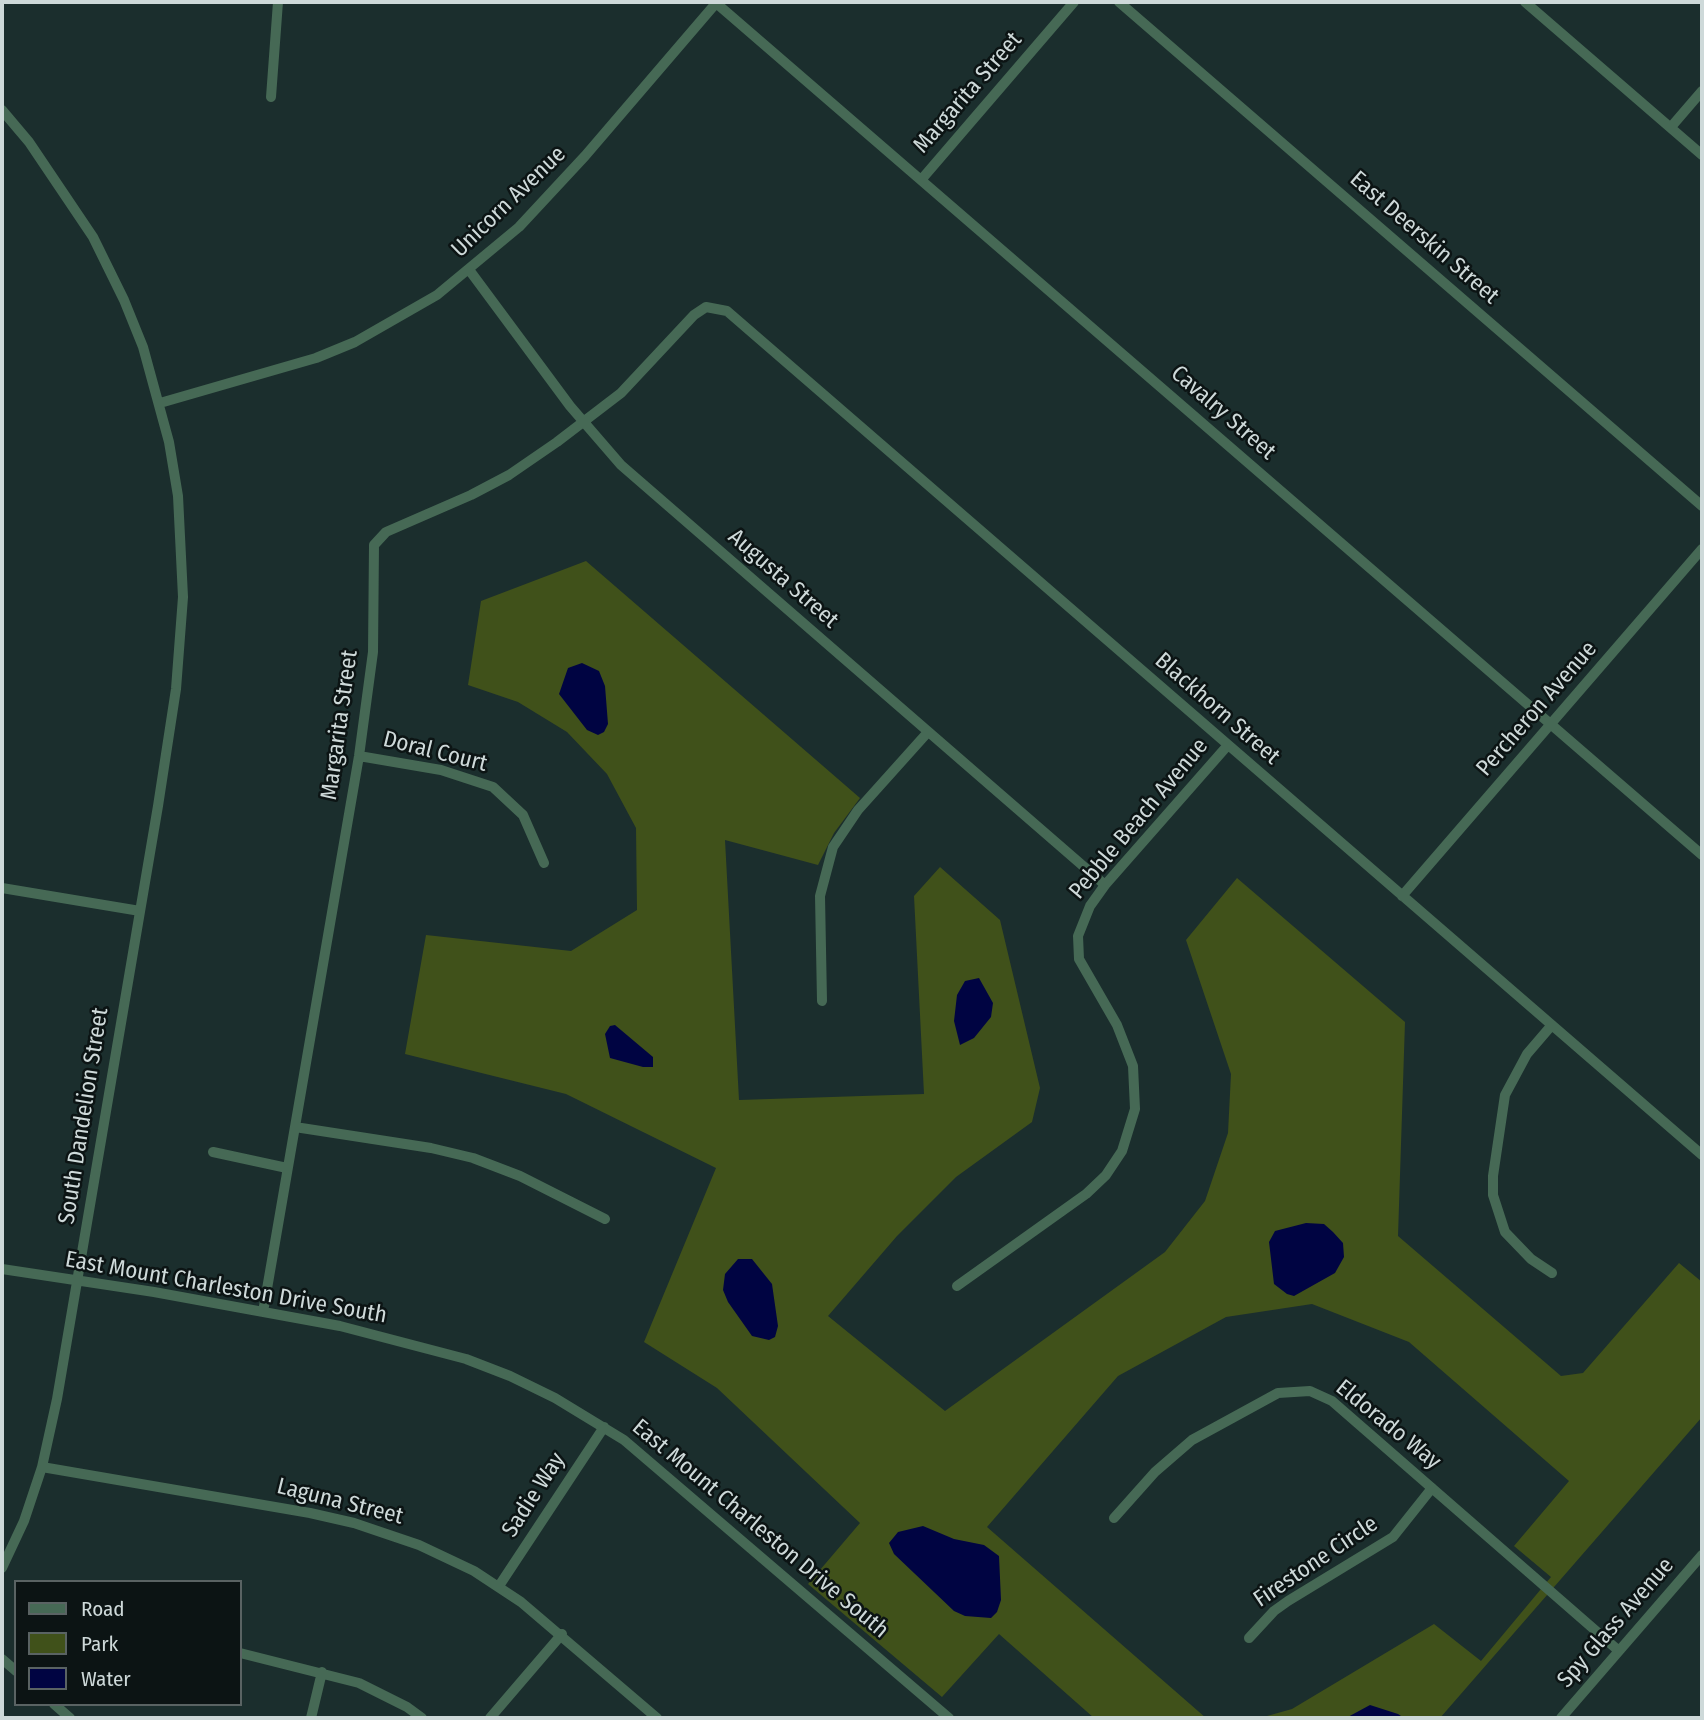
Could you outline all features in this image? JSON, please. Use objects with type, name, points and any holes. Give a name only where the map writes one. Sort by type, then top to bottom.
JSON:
[{"type":"street","points":[[271,97],[278,2]]},
{"type":"street","name":"Cavalry Street","points":[[716,2],[1702,855]]},
{"type":"street","name":"Unicorn Avenue","points":[[160,403],[305,362],[345,346],[426,302],[470,271],[519,227],[585,156],[716,2]]},
{"type":"street","name":"Margarita Street","points":[[921,180],[1073,2]]},
{"type":"street","name":"East Deerskin Street","points":[[1119,2],[1702,506]]},
{"type":"street","points":[[1525,2],[1702,155]]},
{"type":"street","points":[[1671,127],[1702,91]]},
{"type":"street","name":"South Dandelion Street","points":[[2,110],[66,195],[102,253],[124,300],[160,403],[178,496],[183,597],[176,689],[161,788],[78,1282],[41,1467],[24,1521],[2,1569]]},
{"type":"street","name":"Augusta Street","points":[[470,271],[583,422],[621,465],[1105,886]]},
{"type":"street","name":"Blackhorn Street","points":[[701,310],[718,307],[727,311],[1702,1155]]},
{"type":"street","name":"Margarita Street","points":[[263,1312],[359,756],[373,652],[374,545],[386,532],[509,475],[583,422],[650,365],[701,310]]},
{"type":"street","name":"Percheron Avenue","points":[[1402,896],[1702,549]]},
{"type":"street","points":[[822,1001],[820,896],[833,847],[858,810],[928,732]]},
{"type":"street","name":"Pebble Beach Avenue","points":[[957,1286],[1086,1194],[1106,1175],[1129,1135],[1135,1109],[1133,1066],[1117,1025],[1091,983],[1077,948],[1083,919],[1105,886],[1228,745]]},
{"type":"street","name":"Doral Court","points":[[359,756],[442,770],[493,787],[523,815],[535,837],[544,863]]},
{"type":"street","points":[[2,888],[140,911]]},
{"type":"street","points":[[1550,1026],[1527,1054],[1505,1095],[1493,1176],[1493,1195],[1505,1232],[1531,1259],[1552,1273]]},
{"type":"street","points":[[295,1127],[431,1148],[473,1158],[520,1176],[605,1219]]},
{"type":"street","points":[[213,1153],[287,1168]]},
{"type":"street","name":"East Mount Charleston Drive South","points":[[2,1269],[263,1312],[393,1339],[466,1359],[510,1376],[604,1427],[672,1478],[949,1718]]},
{"type":"street","name":"Eldorado Way","points":[[1114,1518],[1156,1472],[1192,1440],[1258,1402],[1287,1391],[1310,1391],[1324,1396],[1619,1651]]},
{"type":"street","name":"Sadie Way","points":[[499,1586],[604,1427]]},
{"type":"street","name":"Laguna Street","points":[[41,1467],[354,1523],[419,1545],[499,1586],[562,1634],[657,1718]]},
{"type":"street","name":"Firestone Circle","points":[[1249,1638],[1274,1611],[1288,1601],[1393,1537],[1432,1488]]},
{"type":"street","name":"Spy Glass Avenue","points":[[1561,1718],[1702,1555]]},
{"type":"street","points":[[490,1718],[562,1634]]},
{"type":"street","points":[[242,1653],[322,1672],[380,1692],[422,1718]]},
{"type":"street","points":[[311,1718],[322,1672]]},
{"type":"street","points":[[56,1706],[70,1718]]},
{"type":"green space","points":[[586,561],[860,798],[834,833],[818,865],[725,840],[739,1100],[924,1094],[914,896],[940,867],[1000,920],[1040,1088],[1032,1122],[956,1177],[897,1236],[828,1316],[945,1411],[1165,1252],[1205,1201],[1228,1133],[1231,1074],[1186,940],[1237,878],[1405,1022],[1398,1236],[1561,1376],[1583,1373],[1679,1263],[1702,1282],[1702,1417],[1440,1718],[1260,1718],[1292,1709],[1434,1624],[1481,1661],[1551,1577],[1514,1546],[1569,1481],[1409,1342],[1312,1304],[1226,1317],[1118,1376],[987,1527],[1206,1718],[1094,1718],[999,1634],[942,1697],[808,1584],[860,1523],[717,1388],[644,1342],[716,1168],[566,1094],[405,1054],[426,935],[571,951],[637,910],[636,828],[607,774],[567,732],[518,702],[468,685],[481,601]]},
{"type":"water","points":[[582,663],[599,671],[605,686],[608,724],[604,732],[598,735],[587,730],[559,694],[568,668]]},
{"type":"water","points":[[979,978],[993,1003],[991,1017],[974,1038],[960,1045],[954,1021],[957,995],[965,981]]},
{"type":"water","points":[[615,1025],[653,1057],[653,1067],[610,1058],[605,1034],[610,1026]]},
{"type":"water","points":[[1306,1223],[1324,1224],[1333,1232],[1343,1243],[1344,1257],[1335,1273],[1294,1296],[1274,1284],[1269,1242],[1275,1231]]},
{"type":"water","points":[[738,1259],[752,1259],[772,1284],[778,1326],[775,1337],[769,1340],[752,1336],[728,1302],[723,1290],[725,1274]]},
{"type":"water","points":[[923,1526],[954,1539],[984,1545],[999,1556],[1001,1600],[997,1612],[991,1618],[965,1616],[954,1611],[894,1554],[889,1543],[898,1532]]},
{"type":"water","points":[[1370,1705],[1398,1714],[1404,1718],[1346,1718]]}]
